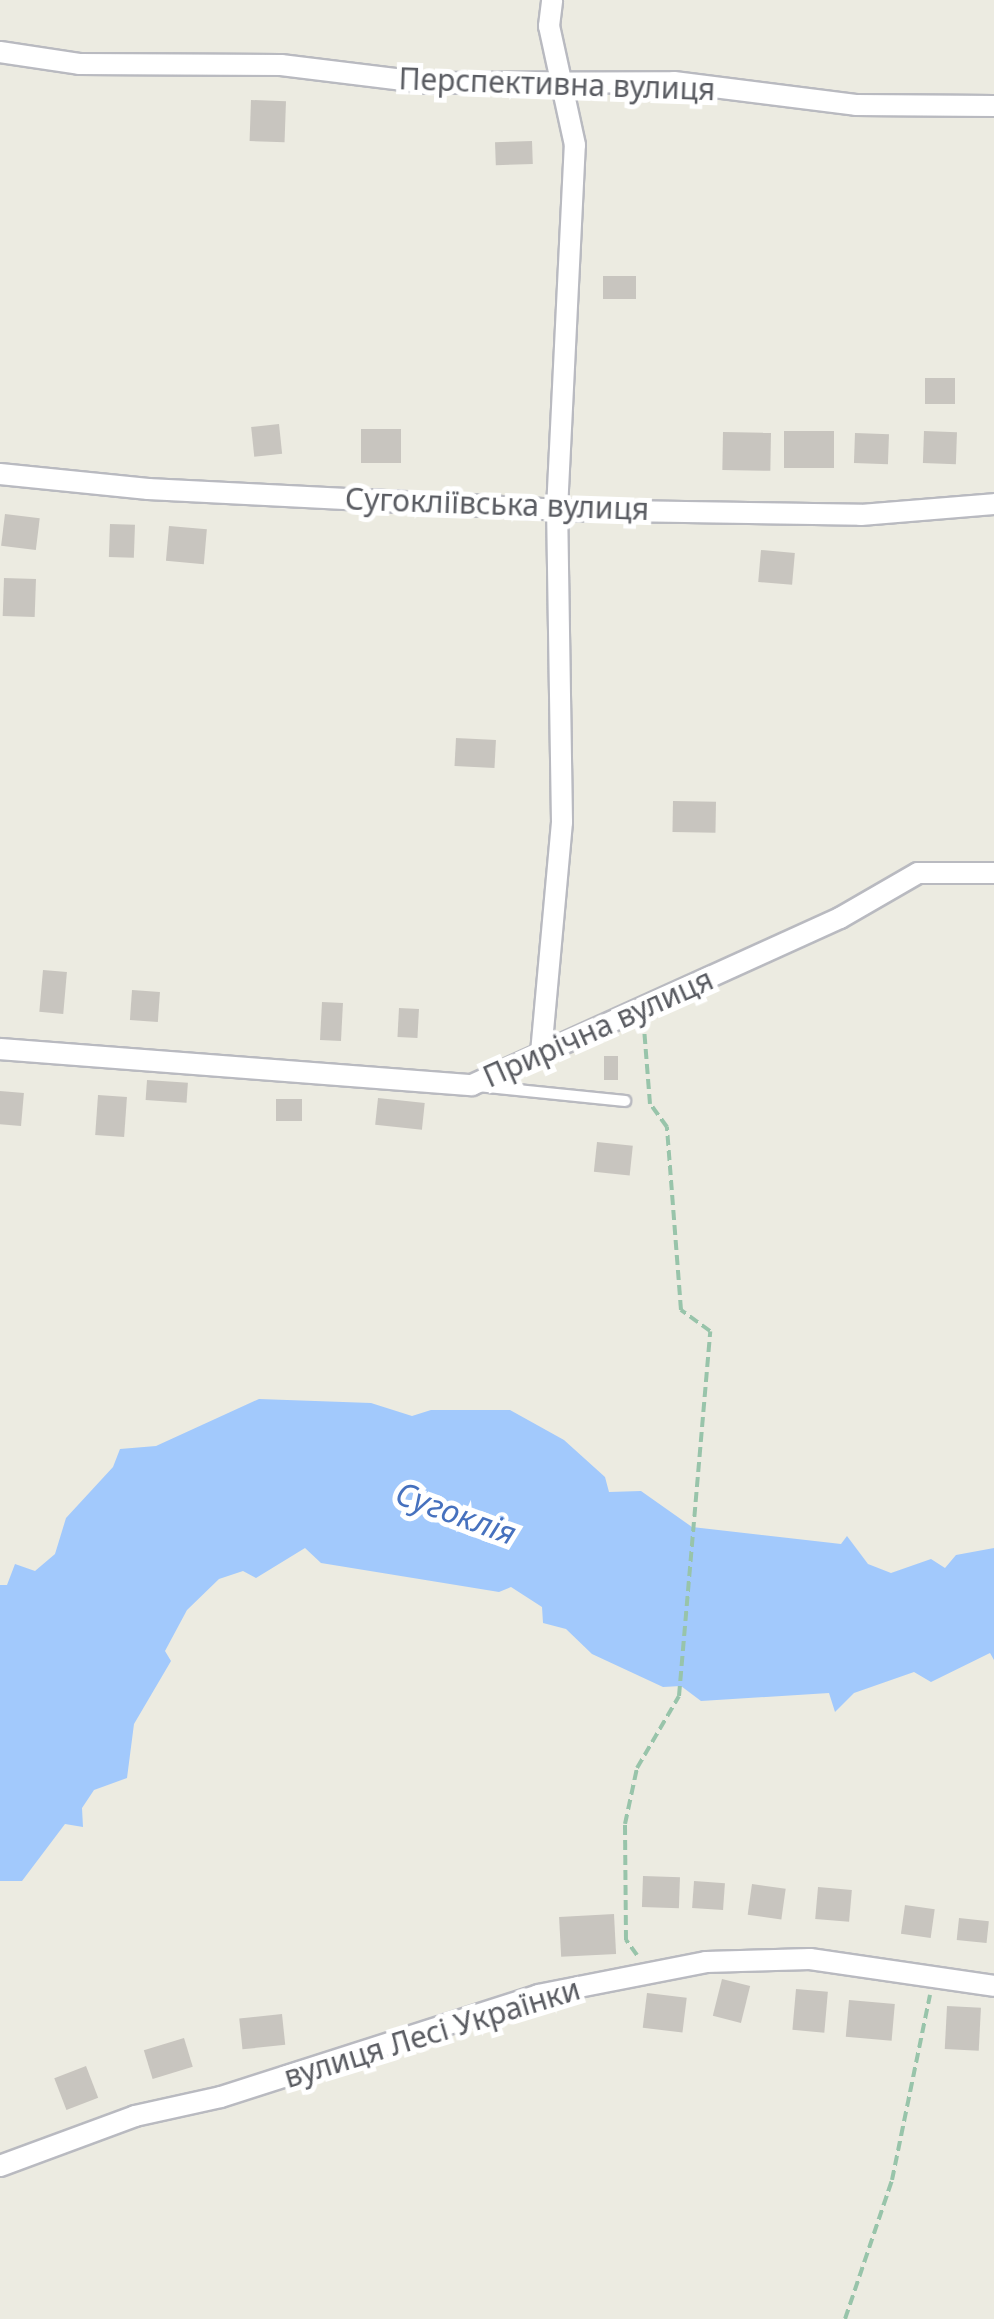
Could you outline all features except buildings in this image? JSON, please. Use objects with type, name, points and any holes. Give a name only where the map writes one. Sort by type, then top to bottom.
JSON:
[{"type":"street","points":[[541,1053],[562,822],[557,510],[575,146],[566,82],[548,26],[552,0]]},
{"type":"street","name":"Перспективна вулиця","points":[[0,52],[79,64],[281,66],[428,84],[674,82],[856,105],[994,106]]},
{"type":"street","name":"Сугокліївська вулиця","points":[[0,474],[148,489],[557,510],[861,515],[994,504]]},
{"type":"street","name":"Прирічна вулиця","points":[[0,1049],[472,1085],[840,918],[918,873],[994,873]]},
{"type":"street","name":"вулиця Лесі Українки","points":[[0,2166],[135,2116],[221,2097],[538,1995],[706,1962],[810,1959],[994,1986]]},
{"type":"lane","points":[[472,1085],[625,1101]]},
{"type":"path","points":[[642,1007],[650,1104],[667,1127],[674,1176],[681,1310],[710,1331],[679,1696],[636,1768],[625,1824],[626,1940],[651,1974]]},
{"type":"path","points":[[845,2319],[892,2180],[934,1976]]},
{"type":"water","name":"Сугоклія","points":[[259,1399],[371,1403],[412,1416],[431,1410],[510,1410],[564,1440],[605,1477],[609,1492],[641,1491],[692,1527],[841,1544],[847,1536],[868,1564],[891,1573],[931,1559],[945,1568],[956,1555],[994,1548],[994,1660],[990,1653],[931,1682],[914,1672],[854,1693],[835,1712],[829,1693],[701,1701],[681,1686],[663,1687],[592,1654],[566,1629],[543,1623],[542,1607],[511,1587],[499,1592],[321,1563],[305,1548],[256,1578],[243,1571],[219,1579],[187,1610],[165,1651],[171,1661],[134,1724],[127,1778],[94,1790],[82,1808],[83,1827],[65,1824],[22,1881],[0,1881],[0,1585],[7,1585],[15,1564],[35,1571],[55,1554],[66,1518],[113,1467],[120,1449],[156,1446]]}]
